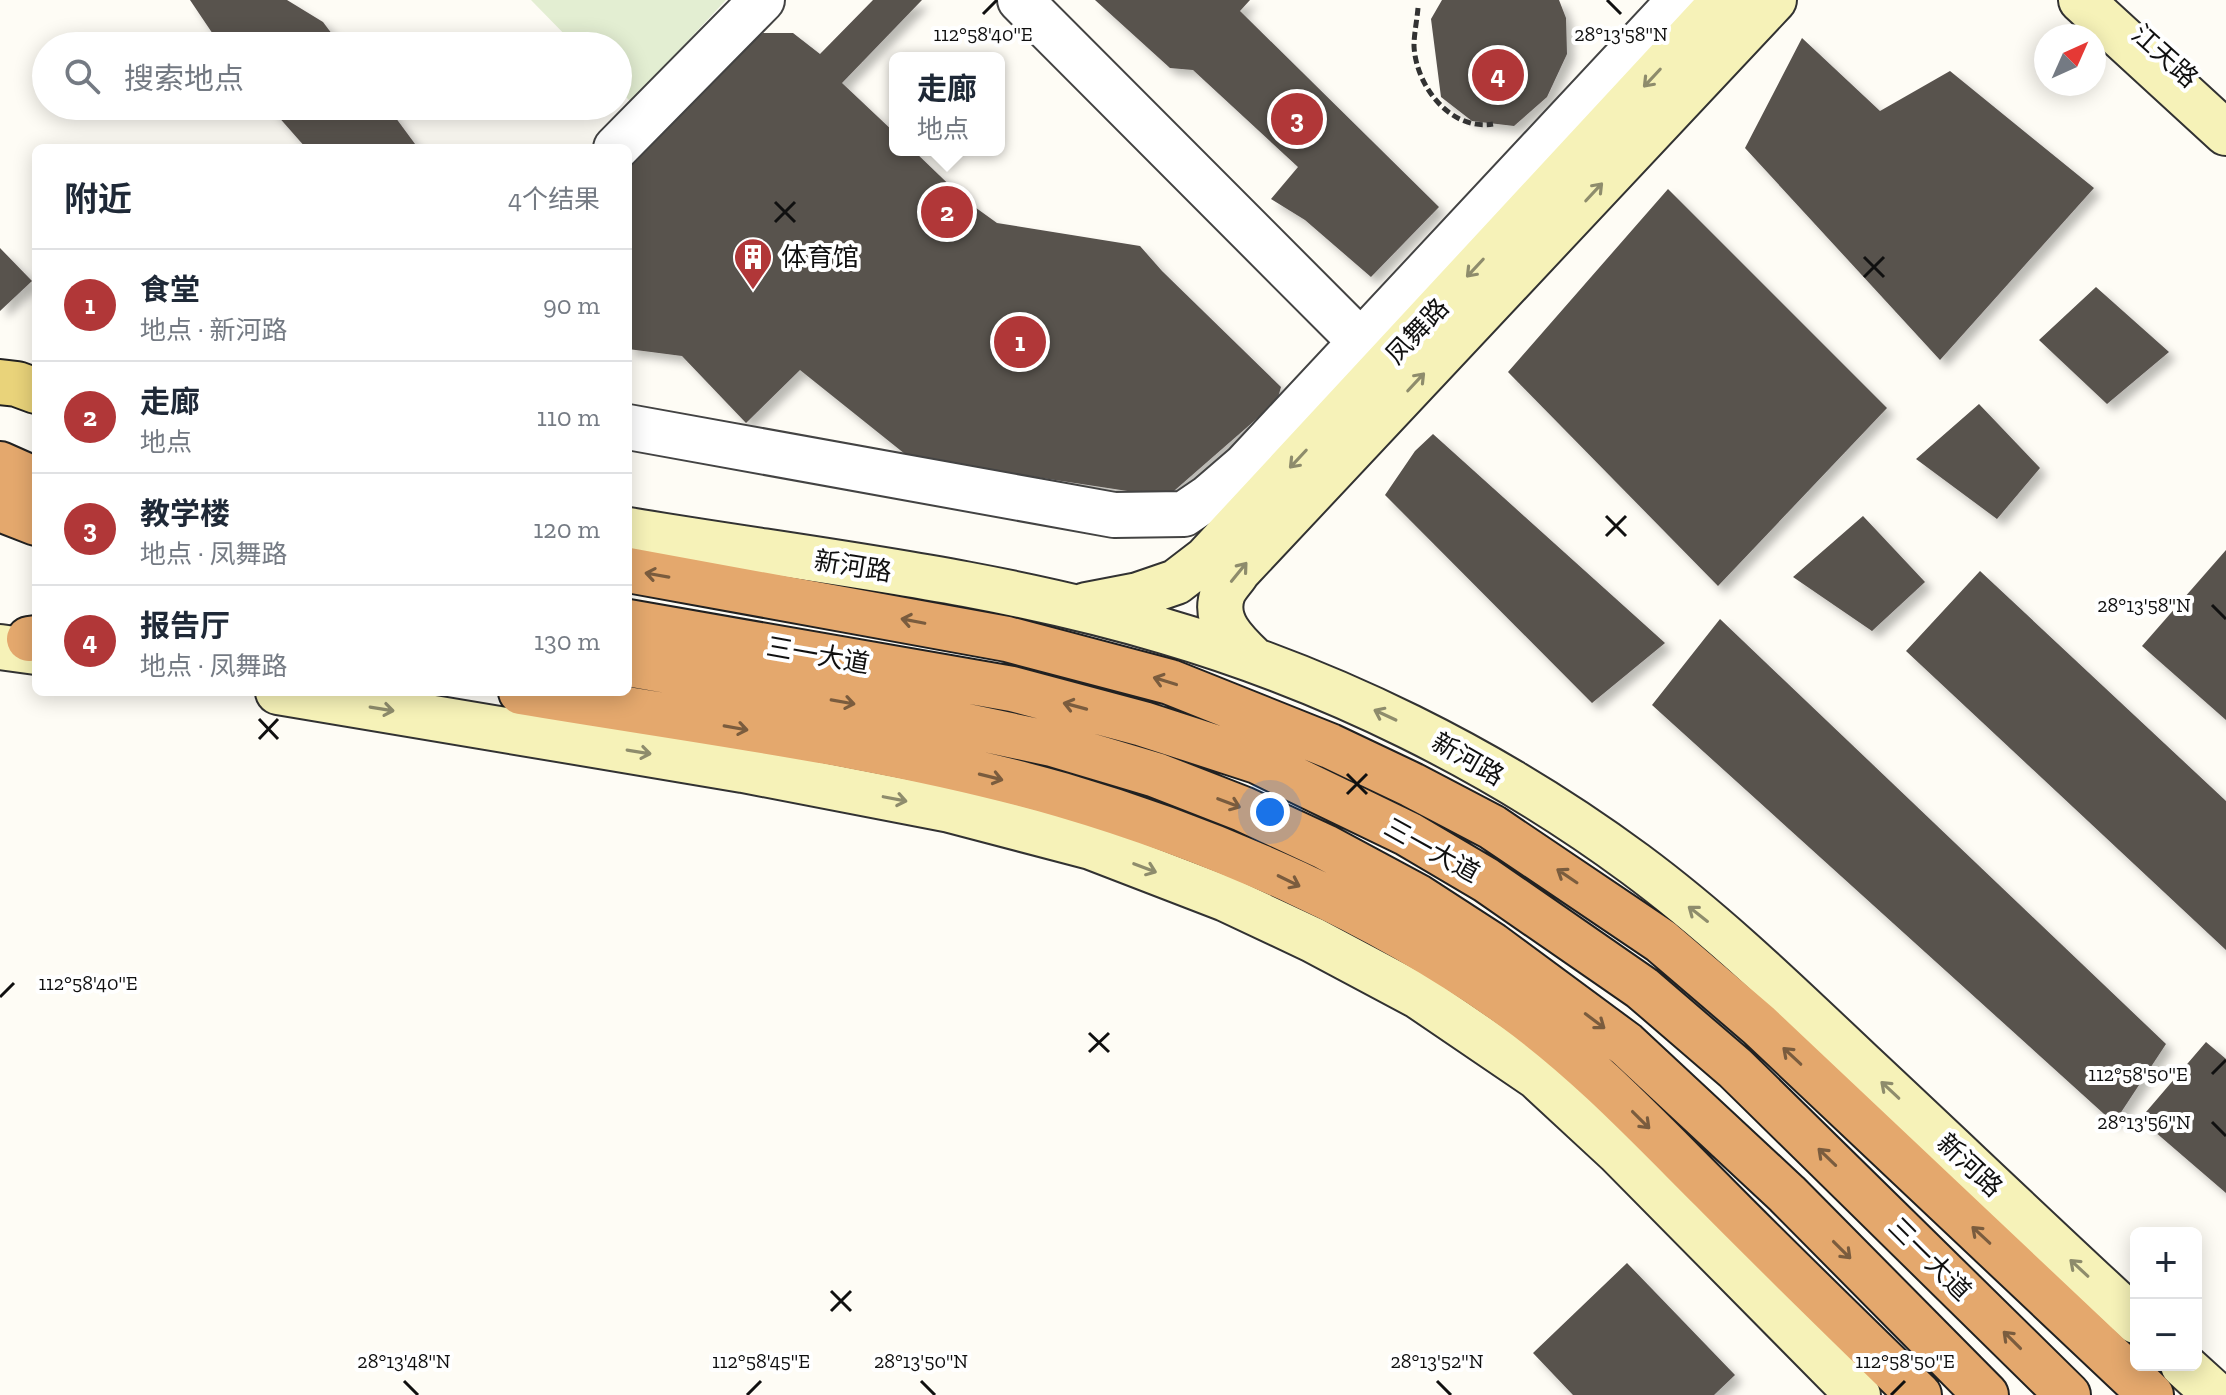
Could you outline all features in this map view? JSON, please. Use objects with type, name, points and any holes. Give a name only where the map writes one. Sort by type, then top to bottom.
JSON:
[{"type":"highway","points":[[0,464],[32,478]]},
{"type":"highway","points":[[0,509],[32,521]]},
{"type":"highway","points":[[632,571],[1007,639],[1170,682],[1330,746],[1492,827],[1571,878],[1670,950],[1759,1025],[2151,1395]]},
{"type":"highway","name":"三一大道","points":[[632,623],[1012,689],[1143,724],[1257,761],[1408,834],[1515,899],[1642,988],[1735,1068],[2068,1395]]},
{"type":"highway","name":"三一大道","points":[[632,665],[901,712],[1052,744],[1156,775],[1243,809],[1325,847],[1418,897],[1492,945],[1626,1044],[1787,1194],[1986,1395]]},
{"type":"highway","points":[[545,696],[855,748],[970,772],[1060,795],[1171,831],[1214,846],[1283,878],[1402,939],[1514,1009],[1593,1073],[1919,1395]]},
{"type":"highway","points":[[1228,706],[1352,807]]},
{"type":"highway","points":[[1171,831],[1325,847]]},
{"type":"highway","points":[[1515,899],[1670,950]]},
{"type":"highway","points":[[1492,945],[1593,1073]]},
{"type":"street","points":[[620,144],[762,0]]},
{"type":"street","points":[[1020,0],[1361,342]]},
{"type":"street","points":[[632,428],[1114,515],[1184,514],[1245,466],[1680,0]]},
{"type":"street","name":"凤舞路","points":[[1076,607],[1138,595],[1176,582],[1206,559],[1724,0]]},
{"type":"street","name":"凤舞路","points":[[1254,660],[1233,640],[1221,620],[1222,594],[1238,571],[1774,0]]},
{"type":"street","name":"江天路","points":[[2081,0],[2226,133]]},
{"type":"street","name":"江天路","points":[[2105,0],[2226,111]]},
{"type":"street","name":"新河路","points":[[632,531],[900,573],[1076,607],[1166,631],[1254,660],[1333,691],[1431,737],[1539,800],[1634,863],[1728,937],[2130,1315]]},
{"type":"street","points":[[302,696],[743,770],[950,810],[1091,847],[1226,899],[1313,940],[1418,996],[1537,1077],[1618,1152],[1858,1395]]},
{"type":"street","points":[[2190,1371],[2216,1395]]},
{"type":"path","points":[[1418,8],[1414,47],[1424,83],[1441,108],[1477,126],[1493,124]]},
{"type":"green space","points":[[531,0],[726,0],[632,101],[632,32],[562,32]]},
{"type":"building","points":[[190,0],[287,0],[323,22],[330,32],[212,32]]},
{"type":"building","points":[[873,0],[922,0],[842,83],[889,127],[889,156],[919,156],[965,200],[997,223],[1140,246],[1281,387],[1277,401],[1167,497],[910,458],[800,370],[746,423],[682,356],[632,350],[632,154],[738,45],[754,40],[763,33],[793,33],[820,54]]},
{"type":"building","points":[[1095,0],[1250,0],[1240,11],[1439,207],[1371,277],[1305,220],[1271,199],[1298,167],[1193,70],[1170,68]]},
{"type":"building","points":[[1442,0],[1559,0],[1566,18],[1567,54],[1547,97],[1514,126],[1472,121],[1441,97],[1431,19]]},
{"type":"building","points":[[1802,38],[1880,111],[1950,71],[2094,188],[1940,360],[1745,148]]},
{"type":"building","points":[[281,120],[397,120],[415,144],[302,144]]},
{"type":"building","points":[[1668,189],[1887,408],[1718,586],[1508,372]]},
{"type":"building","points":[[0,248],[32,281],[0,311]]},
{"type":"building","points":[[2096,287],[2169,352],[2107,404],[2039,340]]},
{"type":"building","points":[[1979,404],[2040,468],[1997,519],[1916,459]]},
{"type":"building","points":[[1433,434],[1665,643],[1592,703],[1385,495],[1415,451]]},
{"type":"building","points":[[1863,516],[1925,582],[1872,631],[1793,577]]},
{"type":"building","points":[[2226,550],[2226,720],[2142,646]]},
{"type":"building","points":[[1980,571],[2226,801],[2226,950],[1906,651]]},
{"type":"building","points":[[1720,619],[2166,1044],[2114,1123],[1652,705]]},
{"type":"building","points":[[2206,1042],[2226,1059],[2226,1193],[2140,1119]]},
{"type":"building","points":[[1627,1263],[1735,1375],[1714,1395],[1573,1395],[1533,1353]]},
{"type":"place","name":"报告厅","points":[[1498,75]]},
{"type":"place","name":"教学楼","points":[[1297,119]]},
{"type":"place","name":"走廊","points":[[947,212]]},
{"type":"place","name":"体育馆","points":[[753,291]]},
{"type":"place","name":"食堂","points":[[1020,342]]}]
